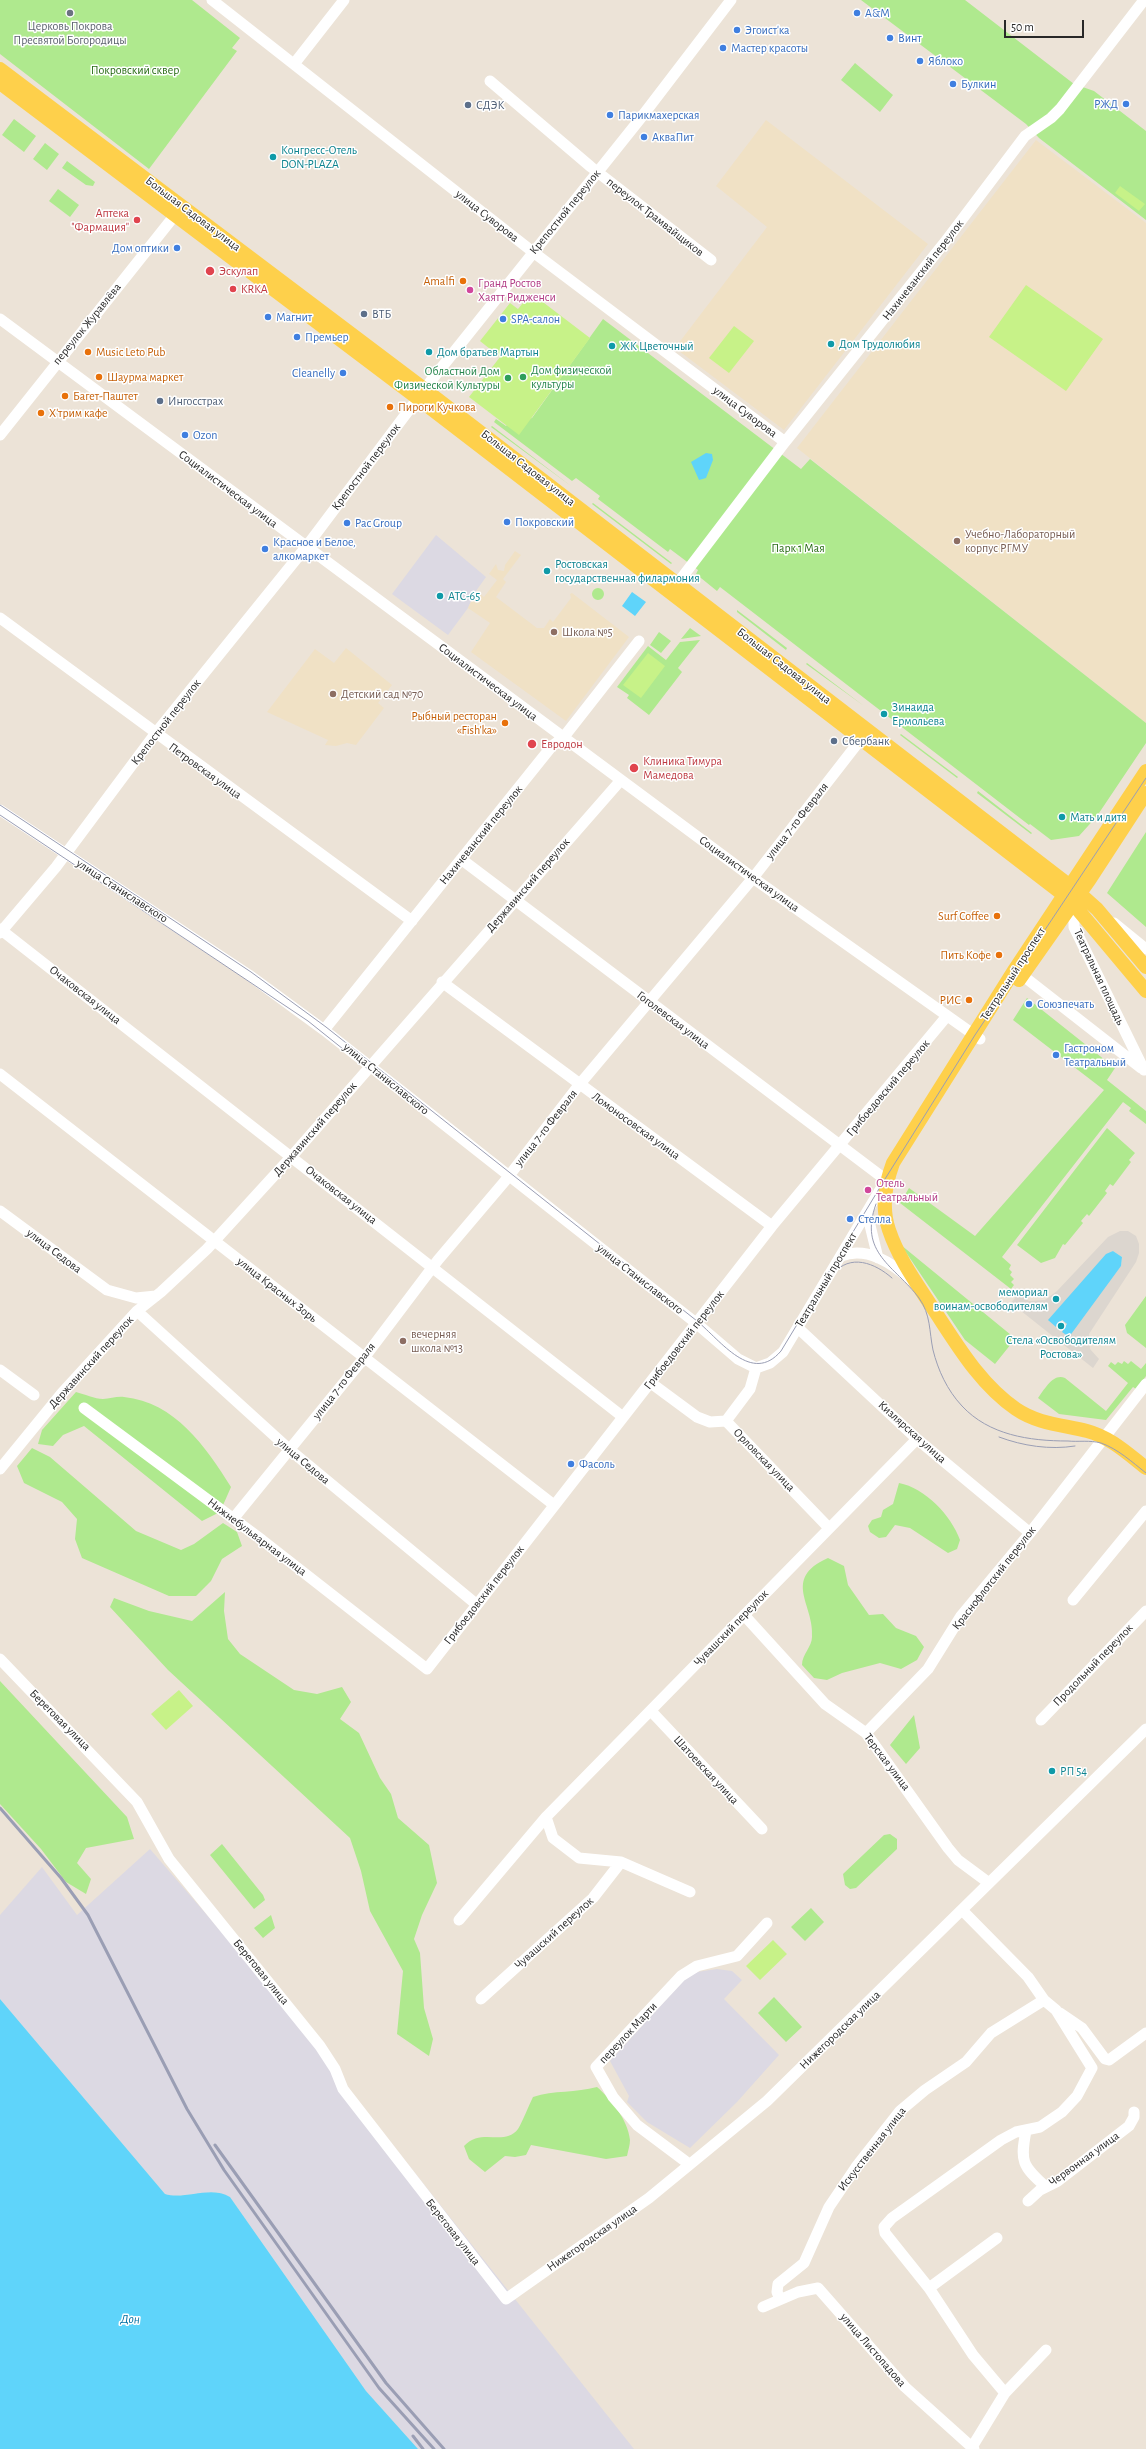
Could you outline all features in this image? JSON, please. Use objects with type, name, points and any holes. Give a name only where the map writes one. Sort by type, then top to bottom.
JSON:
[{"type":"main road","name":"Большая Садовая улица","points":[[0,69],[421,394],[861,739],[1072,895]]},
{"type":"main road","name":"Большая Садовая улица","points":[[0,83],[175,215],[421,394],[677,584],[1072,895]]},
{"type":"main road","name":"Театральный проспект","points":[[977,1037],[1022,975],[1146,771]]},
{"type":"main road","name":"Театральный проспект","points":[[886,1180],[893,1163],[1072,895],[1146,793]]},
{"type":"main road","points":[[1072,895],[1097,909],[1146,967]]},
{"type":"main road","name":"Театральная площадь","points":[[1072,895],[1146,991]]},
{"type":"main road","points":[[886,1180],[883,1203],[888,1230],[900,1256],[920,1289],[974,1368],[1003,1399],[1017,1410],[1048,1424],[1088,1432],[1104,1438],[1146,1468]]},
{"type":"street","name":"улица Суворова","points":[[212,0],[533,252],[785,442]]},
{"type":"street","points":[[294,64],[344,0]]},
{"type":"street","name":"Крепостной переулок","points":[[1,931],[66,854],[155,734],[306,547],[421,394],[731,0]]},
{"type":"street","name":"Нахичеванский переулок","points":[[677,584],[785,442],[892,310],[1025,136],[1051,118],[1060,109],[1144,0]]},
{"type":"street","name":"переулок Трамвайщиков","points":[[490,81],[597,172],[711,260]]},
{"type":"street","name":"переулок Журавлёва","points":[[0,435],[57,361],[175,215]]},
{"type":"street","name":"Социалистическая улица","points":[[0,319],[753,878],[977,1037]]},
{"type":"street","name":"Петровская улица","points":[[0,618],[155,734],[412,921]]},
{"type":"street","name":"Нахичеванский переулок","points":[[324,1030],[552,746],[564,738],[639,641]]},
{"type":"street","name":"улица 7-го Февраля","points":[[233,1519],[364,1358],[433,1267],[509,1175],[579,1085],[650,1003],[753,878],[861,739]]},
{"type":"street","name":"Державинский переулок","points":[[0,1469],[62,1393],[136,1311],[156,1296],[215,1241],[292,1156],[442,982],[621,780]]},
{"type":"street","name":"улица Станиславского","points":[[0,810],[249,976],[324,1030],[696,1323],[738,1359],[756,1368]]},
{"type":"street","name":"Гоголевская улица","points":[[461,859],[886,1180]]},
{"type":"street","name":"Театральная площадь","points":[[1072,895],[1074,927],[1145,1071]]},
{"type":"street","points":[[1097,909],[1146,949]]},
{"type":"street","name":"Очаковская улица","points":[[1,931],[292,1156],[623,1417]]},
{"type":"street","name":"Театральная площадь","points":[[1022,975],[1145,1071]]},
{"type":"street","name":"Ломоносовская улица","points":[[442,982],[579,1085],[772,1226]]},
{"type":"street","name":"Грибоедовский переулок","points":[[427,1669],[476,1604],[651,1383],[772,1226],[948,1016]]},
{"type":"street","name":"улица Красных Зорь","points":[[0,1074],[554,1505]]},
{"type":"street","name":"Театральный проспект","points":[[756,1368],[779,1358],[886,1180]]},
{"type":"street","name":"улица Седова","points":[[0,1211],[107,1290],[136,1298],[156,1296]]},
{"type":"street","points":[[867,1213],[878,1258]]},
{"type":"street","points":[[841,1256],[859,1253],[878,1258],[894,1266],[920,1289]]},
{"type":"street","name":"улица Седова","points":[[136,1311],[290,1450],[476,1604]]},
{"type":"street","name":"Кизлярская улица","points":[[798,1328],[917,1439],[1030,1533]]},
{"type":"street","points":[[726,1421],[750,1389],[756,1368]]},
{"type":"street","points":[[0,1370],[34,1395]]},
{"type":"street","name":"Орловская улица","points":[[651,1383],[697,1417],[710,1422],[726,1421],[829,1528]]},
{"type":"street","name":"Краснофлотский переулок","points":[[866,1733],[928,1669],[961,1616],[1030,1533],[1146,1384]]},
{"type":"street","name":"Нижнебульварная улица","points":[[84,1408],[233,1519],[427,1669]]},
{"type":"street","name":"Чувашский переулок","points":[[460,1920],[546,1817],[917,1439]]},
{"type":"street","points":[[1073,1600],[1146,1511]]},
{"type":"street","name":"Продольный переулок","points":[[1041,1720],[1146,1611]]},
{"type":"street","name":"Терская улица","points":[[744,1615],[825,1704],[866,1733],[948,1848],[958,1860],[989,1883]]},
{"type":"street","name":"Береговая улица","points":[[0,1659],[137,1802],[169,1859],[320,2046],[335,2069],[343,2089],[506,2299]]},
{"type":"street","name":"Шатоевская улица","points":[[651,1711],[762,1829]]},
{"type":"street","name":"Нижегородская улица","points":[[506,2299],[649,2198],[767,2101],[1146,1729]]},
{"type":"street","points":[[546,1817],[553,1838],[579,1858],[621,1862],[690,1892]]},
{"type":"street","name":"Чувашский переулок","points":[[482,1999],[593,1898],[621,1862]]},
{"type":"street","points":[[962,1910],[1028,1977],[1044,2000],[1082,2028],[1105,2059],[1109,2060],[1146,2033]]},
{"type":"street","name":"переулок Марти","points":[[689,2164],[638,2125],[613,2097],[596,2067],[681,1976],[697,1966],[737,1956],[767,1923]]},
{"type":"street","name":"Искусственная улица","points":[[780,2299],[777,2292],[778,2284],[804,2263],[829,2207],[856,2167],[900,2111],[920,2094],[966,2062],[992,2033],[1044,2000]]},
{"type":"street","points":[[1005,2393],[973,2355],[929,2288],[885,2233],[884,2227],[892,2218],[1000,2140],[1016,2132],[1040,2127],[1062,2112],[1077,2096],[1092,2068],[1056,2010]]},
{"type":"street","name":"Червонная улица","points":[[1028,2201],[1046,2187],[1058,2181],[1129,2126],[1134,2117],[1134,2112]]},
{"type":"street","points":[[1026,2131],[1021,2155],[1032,2175],[1046,2187]]},
{"type":"street","points":[[929,2288],[997,2238]]},
{"type":"street","name":"улица Листопадова","points":[[763,2307],[810,2288],[818,2288],[905,2387],[973,2448]]},
{"type":"street","points":[[973,2448],[1005,2393],[1046,2350]]},
{"type":"shaded area","points":[[766,120],[928,244],[784,430],[675,348],[767,227],[716,186]]},
{"type":"shaded area","points":[[1036,140],[1146,223],[1146,723],[797,448]]},
{"type":"shaded area","points":[[436,535],[486,577],[476,591],[468,608],[448,635],[392,594]]},
{"type":"shaded area","name":"Школа №5","points":[[515,551],[521,555],[503,579],[506,582],[496,597],[537,628],[544,628],[550,619],[553,622],[571,598],[570,594],[572,593],[629,637],[566,721],[471,652],[490,623],[468,608],[476,591],[484,597],[497,580],[489,574],[496,564],[498,570],[504,571],[505,565]]},
{"type":"shaded area","name":"Детский сад №70","points":[[346,648],[392,685],[378,703],[384,708],[356,745],[347,743],[336,746],[325,745],[328,740],[267,712],[315,649],[334,663]]},
{"type":"shaded area","name":"мемориал воинам-освободителям","points":[[1120,1231],[1128,1231],[1136,1236],[1139,1244],[1139,1253],[1136,1262],[1089,1334],[1090,1349],[1099,1359],[1093,1368],[1011,1303],[1018,1294],[1029,1301],[1045,1300],[1057,1291],[1108,1237]],"holes":[[[1113,1251],[1122,1257],[1121,1266],[1067,1324],[1061,1320]]]},
{"type":"shaded area","points":[[150,1849],[245,1959],[634,2449],[418,2449],[366,2391],[230,2197],[216,2192],[172,2196],[165,2194],[0,1999],[0,1915],[42,1867],[77,1915]]},
{"type":"shaded area","points":[[717,1969],[732,1971],[742,1980],[724,1999],[779,2055],[737,2102],[690,2148],[647,2122],[627,2102],[629,2096],[610,2061],[684,1980],[697,1972]]},
{"type":"green space","name":"Покровский сквер","points":[[0,0],[192,0],[240,38],[232,48],[237,51],[149,169],[0,54]]},
{"type":"green space","points":[[861,0],[965,0],[1074,84],[1094,91],[1146,131],[1146,220],[1039,138],[1026,124]]},
{"type":"green space","points":[[855,63],[893,95],[880,112],[841,80]]},
{"type":"green space","points":[[14,119],[36,136],[24,152],[2,135]]},
{"type":"green space","points":[[45,143],[59,154],[47,170],[33,159]]},
{"type":"green space","points":[[67,161],[95,182],[93,186],[86,185],[62,168]]},
{"type":"green space","points":[[1120,186],[1145,204],[1139,211],[1115,193]]},
{"type":"green space","points":[[58,189],[79,205],[70,217],[49,201]]},
{"type":"green space","points":[[1026,285],[1103,339],[1066,391],[989,337]]},
{"type":"green space","name":"Дом физической культуры","points":[[531,293],[590,338],[519,435],[469,397],[500,357],[480,341],[510,303],[518,309]]},
{"type":"green space","name":"Парк 1 Мая","points":[[603,319],[801,469],[810,459],[1146,723],[1146,743],[1097,816],[1079,836],[1051,840],[1030,824],[1029,825],[720,587],[717,591],[696,574],[698,570],[670,549],[668,552],[598,499],[600,496],[576,478],[572,481],[494,422],[496,419],[506,426],[508,424],[532,418]]},
{"type":"green space","points":[[734,326],[754,341],[729,373],[709,358]]},
{"type":"green space","points":[[492,426],[571,486],[491,427]]},
{"type":"green space","points":[[593,503],[672,563],[671,564],[592,504]]},
{"type":"green space","points":[[596,588],[600,588],[604,594],[600,600],[596,600],[592,596],[592,592]]},
{"type":"green space","points":[[737,610],[787,648],[786,650],[737,612]]},
{"type":"green space","points":[[690,628],[701,636],[681,639]]},
{"type":"green space","points":[[659,632],[671,641],[661,653],[650,645]]},
{"type":"green space","points":[[700,640],[678,668],[682,672],[649,715],[627,698],[629,695],[617,687],[648,646],[666,660],[680,642]]},
{"type":"green space","points":[[648,653],[665,666],[641,698],[623,685]]},
{"type":"green space","points":[[807,663],[864,706],[806,664]]},
{"type":"green space","points":[[901,734],[958,777],[957,778],[900,735]]},
{"type":"green space","points":[[978,791],[1032,833],[1031,834],[977,793]]},
{"type":"green space","points":[[1146,832],[1146,927],[1107,893]]},
{"type":"green space","points":[[1027,998],[1115,1068],[1107,1080],[1146,1111],[1146,1124],[1129,1111],[1131,1108],[1123,1102],[1002,1257],[1011,1265],[1009,1269],[1012,1272],[1010,1275],[1014,1279],[1011,1282],[1014,1285],[1011,1289],[900,1203],[909,1188],[975,1236],[1104,1090],[1013,1020]]},
{"type":"green space","points":[[1107,1128],[1135,1153],[1129,1160],[1131,1162],[1113,1186],[1110,1184],[1105,1191],[1107,1193],[1089,1216],[1087,1214],[1081,1221],[1083,1223],[1065,1245],[1063,1244],[1055,1258],[1041,1263],[1017,1245]]},
{"type":"green space","points":[[901,1245],[1011,1335],[1011,1344],[995,1364],[965,1340]]},
{"type":"green space","points":[[1146,1296],[1146,1348],[1127,1333],[1125,1325]]},
{"type":"green space","points":[[1124,1361],[1128,1364],[1131,1361],[1141,1369],[1146,1363],[1146,1376],[1136,1389],[1133,1387],[1106,1420],[1059,1414],[1038,1398],[1046,1386],[1053,1380],[1061,1377],[1065,1378],[1106,1411],[1128,1383],[1108,1366],[1111,1362],[1115,1365],[1118,1362],[1122,1364]]},
{"type":"green space","points":[[76,1392],[100,1399],[121,1397],[142,1401],[159,1408],[174,1417],[200,1442],[231,1487],[220,1512],[202,1521],[84,1426],[63,1435],[53,1446],[38,1444],[42,1430]]},
{"type":"green space","points":[[32,1448],[50,1457],[136,1531],[181,1550],[194,1544],[223,1523],[237,1532],[242,1546],[222,1559],[211,1581],[196,1596],[169,1596],[82,1558],[75,1539],[77,1519],[62,1502],[24,1483],[17,1466]]},
{"type":"green space","points":[[899,1483],[918,1490],[944,1512],[960,1540],[957,1549],[948,1553],[910,1528],[895,1525],[886,1537],[879,1538],[870,1532],[868,1526],[872,1520],[881,1517],[883,1510],[893,1504]]},
{"type":"green space","points":[[828,1558],[844,1566],[848,1585],[869,1615],[883,1614],[896,1628],[916,1636],[924,1647],[917,1660],[901,1669],[880,1663],[842,1673],[827,1680],[814,1678],[802,1665],[802,1661],[812,1641],[812,1625],[803,1584],[806,1575],[814,1566]]},
{"type":"green space","points":[[225,1592],[224,1611],[228,1639],[240,1654],[294,1690],[317,1694],[342,1687],[351,1702],[340,1719],[359,1733],[380,1778],[391,1794],[398,1818],[429,1845],[437,1883],[422,1915],[414,1939],[420,1953],[424,2008],[433,2039],[429,2056],[397,2034],[403,1971],[370,1911],[361,1871],[350,1838],[168,1670],[110,1607],[114,1598],[149,1611],[192,1621]]},
{"type":"green space","points":[[0,1681],[127,1817],[134,1839],[86,1848],[77,1863],[91,1879],[86,1894],[66,1882],[41,1849],[0,1804]]},
{"type":"green space","points":[[179,1690],[193,1706],[166,1730],[151,1714]]},
{"type":"green space","points":[[914,1715],[920,1748],[906,1764],[890,1745]]},
{"type":"green space","points":[[890,1834],[897,1839],[897,1849],[856,1888],[850,1889],[845,1885],[843,1874],[884,1835]]},
{"type":"green space","points":[[222,1844],[263,1895],[265,1900],[254,1909],[210,1855]]},
{"type":"green space","points":[[811,1908],[824,1922],[805,1941],[791,1927]]},
{"type":"green space","points":[[271,1915],[275,1928],[263,1938],[254,1928]]},
{"type":"green space","points":[[773,1940],[787,1954],[760,1980],[746,1966]]},
{"type":"green space","points":[[774,1997],[802,2027],[786,2042],[758,2013]]},
{"type":"green space","points":[[597,2087],[618,2110],[626,2125],[630,2140],[627,2156],[606,2159],[531,2145],[526,2155],[515,2157],[505,2156],[485,2172],[469,2159],[464,2146],[478,2138],[506,2137],[512,2134],[520,2126],[533,2097],[549,2093]]},
{"type":"water","points":[[706,453],[712,454],[713,460],[706,478],[699,480],[691,462]]},
{"type":"water","points":[[632,592],[646,602],[635,616],[622,606]]},
{"type":"water","points":[[1113,1251],[1122,1257],[1121,1266],[1069,1337],[1062,1332],[1067,1324],[1062,1320],[1056,1327],[1048,1320],[1106,1254]]},
{"type":"water","name":"Дон","points":[[0,1999],[165,2194],[181,2195],[215,2192],[230,2197],[366,2391],[418,2449],[0,2449]]},
{"type":"tram line","points":[[0,805],[251,972],[326,1027],[697,1321],[726,1348],[748,1362],[759,1363],[770,1360],[781,1351],[885,1179],[975,1035],[1146,778]]},
{"type":"tram line","points":[[0,815],[308,1021],[403,1097]]},
{"type":"tram line","points":[[876,1204],[872,1221],[872,1235],[875,1247],[890,1267],[910,1287],[923,1304],[928,1317],[933,1350],[938,1365],[948,1387],[962,1406],[984,1424],[997,1430],[1024,1438],[1101,1443],[1119,1452],[1146,1473]]},
{"type":"tram line","points":[[833,1274],[847,1264],[862,1262],[878,1268],[892,1278]]},
{"type":"tram line","points":[[999,1437],[1017,1443],[1037,1446],[1056,1448],[1075,1446]]},
{"type":"railway","points":[[0,1808],[61,1878],[88,1915],[187,2109],[224,2170],[379,2388],[434,2449]]},
{"type":"railway","points":[[215,2145],[386,2383],[444,2449]]},
{"type":"railway","points":[[413,2436],[423,2449]]},
{"type":"place","name":"Церковь Покрова Пресвятой Богородицы","points":[[70,13]]},
{"type":"place","name":"A&M","points":[[857,13]]},
{"type":"place","name":"Эгоист'ка","points":[[737,30]]},
{"type":"place","name":"Винт","points":[[890,38]]},
{"type":"place","name":"Мастер красоты","points":[[723,48]]},
{"type":"place","name":"Яблоко","points":[[920,61]]},
{"type":"place","name":"Булкин","points":[[953,84]]},
{"type":"place","name":"РЖД","points":[[1126,104]]},
{"type":"place","name":"СДЭК","points":[[468,105]]},
{"type":"place","name":"Парикмахерская","points":[[610,115]]},
{"type":"place","name":"АкваПит","points":[[644,137]]},
{"type":"place","name":"Конгресс-Отель DON-PLAZA","points":[[273,157]]},
{"type":"place","name":"Аптека \"Фармация\"","points":[[137,220]]},
{"type":"place","name":"Дом оптики","points":[[177,248]]},
{"type":"place","name":"Эскулап","points":[[210,271]]},
{"type":"place","name":"Amalfi","points":[[463,281]]},
{"type":"place","name":"KRKA","points":[[233,289]]},
{"type":"place","name":"Гранд Ростов Хаятт Ридженси","points":[[470,290]]},
{"type":"place","name":"ВТБ","points":[[364,314]]},
{"type":"place","name":"Магнит","points":[[268,317]]},
{"type":"place","name":"SPA-салон","points":[[503,319]]},
{"type":"place","name":"Премьер","points":[[297,337]]},
{"type":"place","name":"Дом Трудолюбия","points":[[831,344]]},
{"type":"place","name":"ЖК Цветочный","points":[[612,346]]},
{"type":"place","name":"Music Leto Pub","points":[[88,352]]},
{"type":"place","name":"Дом братьев Мартын","points":[[429,352]]},
{"type":"place","name":"Cleanelly","points":[[343,373]]},
{"type":"place","name":"Шаурма маркет","points":[[99,377]]},
{"type":"place","name":"Дом физической культуры","points":[[523,377]]},
{"type":"place","name":"Областной Дом Физической Культуры","points":[[508,378]]},
{"type":"place","name":"Багет-Паштет","points":[[65,396]]},
{"type":"place","name":"Ингосстрах","points":[[160,401]]},
{"type":"place","name":"Пироги Кучкова","points":[[390,407]]},
{"type":"place","name":"X'трим кафе","points":[[41,413]]},
{"type":"place","name":"Ozon","points":[[185,435]]},
{"type":"place","name":"Покровский","points":[[507,522]]},
{"type":"place","name":"Pac Group","points":[[347,523]]},
{"type":"place","name":"Учебно-Лабораторный корпус РГМУ","points":[[957,541]]},
{"type":"place","name":"Красное и Белое, алкомаркет","points":[[265,549]]},
{"type":"place","name":"Ростовская государственная филармония","points":[[547,571]]},
{"type":"place","name":"АТС-65","points":[[440,596]]},
{"type":"place","name":"Школа №5","points":[[554,632]]},
{"type":"place","name":"Детский сад №70","points":[[333,694]]},
{"type":"place","name":"Зинаида Ермольева","points":[[884,714]]},
{"type":"place","name":"Рыбный ресторан «Fish’ka»","points":[[505,723]]},
{"type":"place","name":"Сбербанк","points":[[834,741]]},
{"type":"place","name":"Евродон","points":[[532,744]]},
{"type":"place","name":"Клиника Тимура Мамедова","points":[[634,768]]},
{"type":"place","name":"Мать и дитя","points":[[1062,817]]},
{"type":"place","name":"Surf Coffee","points":[[997,916]]},
{"type":"place","name":"Пить Кофе","points":[[999,955]]},
{"type":"place","name":"РИС","points":[[969,1000]]},
{"type":"place","name":"Союзпечать","points":[[1029,1004]]},
{"type":"place","name":"Гастроном Театральный","points":[[1056,1055]]},
{"type":"place","name":"Отель Театральный","points":[[868,1190]]},
{"type":"place","name":"Стелла","points":[[850,1219]]},
{"type":"place","name":"мемориал воинам-освободителям","points":[[1056,1299]]},
{"type":"place","name":"Стела «Освободителям Ростова»","points":[[1061,1326]]},
{"type":"place","name":"вечерняя школа №13","points":[[403,1341]]},
{"type":"place","name":"Фасоль","points":[[571,1464]]},
{"type":"place","name":"РП 54","points":[[1052,1771]]}]
